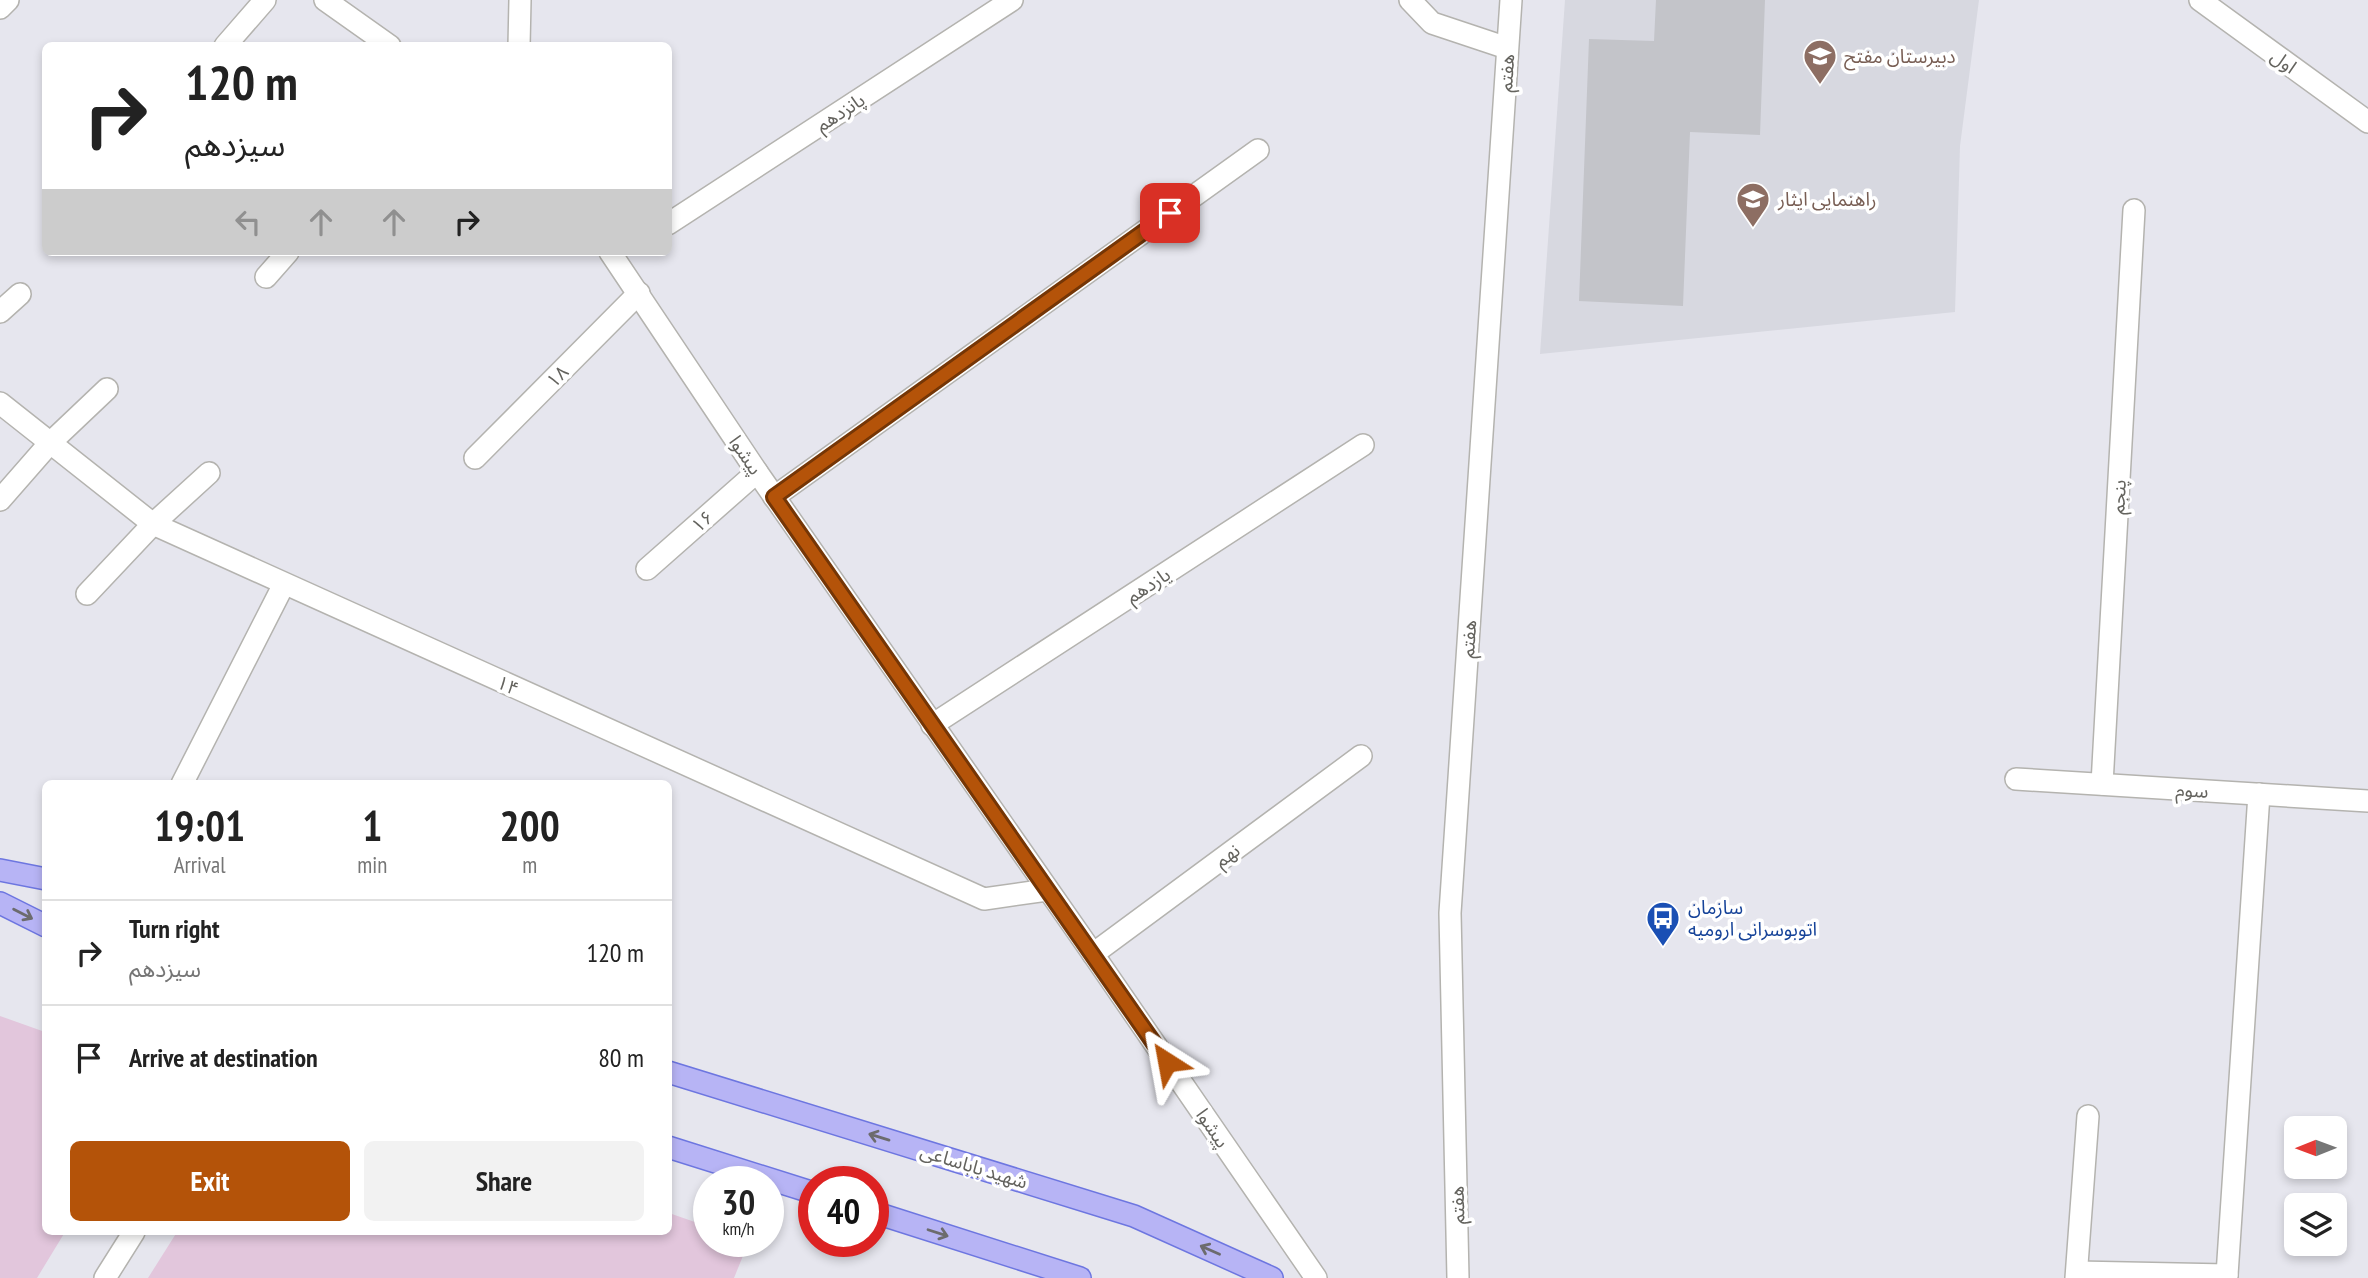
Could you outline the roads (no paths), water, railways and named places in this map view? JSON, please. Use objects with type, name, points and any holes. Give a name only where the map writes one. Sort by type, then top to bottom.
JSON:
[{"type":"main road","points":[[0,870],[42,877]]},
{"type":"main road","points":[[0,903],[42,924]]},
{"type":"main road","name":"شهید باباساعی","points":[[672,1073],[1134,1216],[1272,1278]]},
{"type":"main road","points":[[672,1148],[798,1188]]},
{"type":"main road","points":[[889,1217],[1080,1278]]},
{"type":"street","points":[[0,8],[8,0]]},
{"type":"street","points":[[228,42],[265,0]]},
{"type":"street","points":[[325,0],[384,42]]},
{"type":"street","points":[[519,42],[520,0]]},
{"type":"street","name":"پانزدهم","points":[[672,221],[1012,0]]},
{"type":"street","points":[[1410,0],[1432,23],[1507,48]]},
{"type":"street","name":"هفتم","points":[[1458,1278],[1450,913],[1511,0]]},
{"type":"street","name":"اول","points":[[2200,0],[2368,122]]},
{"type":"street","points":[[774,497],[1258,150]]},
{"type":"street","name":"پنجم","points":[[2102,784],[2134,210]]},
{"type":"street","points":[[266,277],[284,256]]},
{"type":"street","name":"پیشوا","points":[[618,256],[639,293],[774,497],[1316,1278]]},
{"type":"street","name":"۱۸","points":[[475,458],[639,293]]},
{"type":"street","points":[[0,312],[20,294]]},
{"type":"street","points":[[0,500],[49,444],[107,389]]},
{"type":"street","name":"۱۴","points":[[0,403],[153,524],[984,899],[1047,890]]},
{"type":"street","name":"یازدهم","points":[[932,725],[1363,445]]},
{"type":"street","name":"۱۶","points":[[647,569],[757,471]]},
{"type":"street","points":[[87,594],[153,524],[209,473]]},
{"type":"street","points":[[184,780],[284,584]]},
{"type":"street","name":"نهم","points":[[1093,954],[1360,756]]},
{"type":"street","name":"سوم","points":[[2016,779],[2368,801]]},
{"type":"street","points":[[2088,1116],[2077,1275],[2228,1276],[2259,794]]},
{"type":"street","points":[[105,1278],[132,1235]]},
{"type":"place","name":"دبیرستان مفتح","points":[[1820,86]]},
{"type":"place","name":"راهنمایی ایثار","points":[[1753,229]]},
{"type":"place","name":"سازمان اتوبوسرانی ارومیه","points":[[1663,948]]}]
